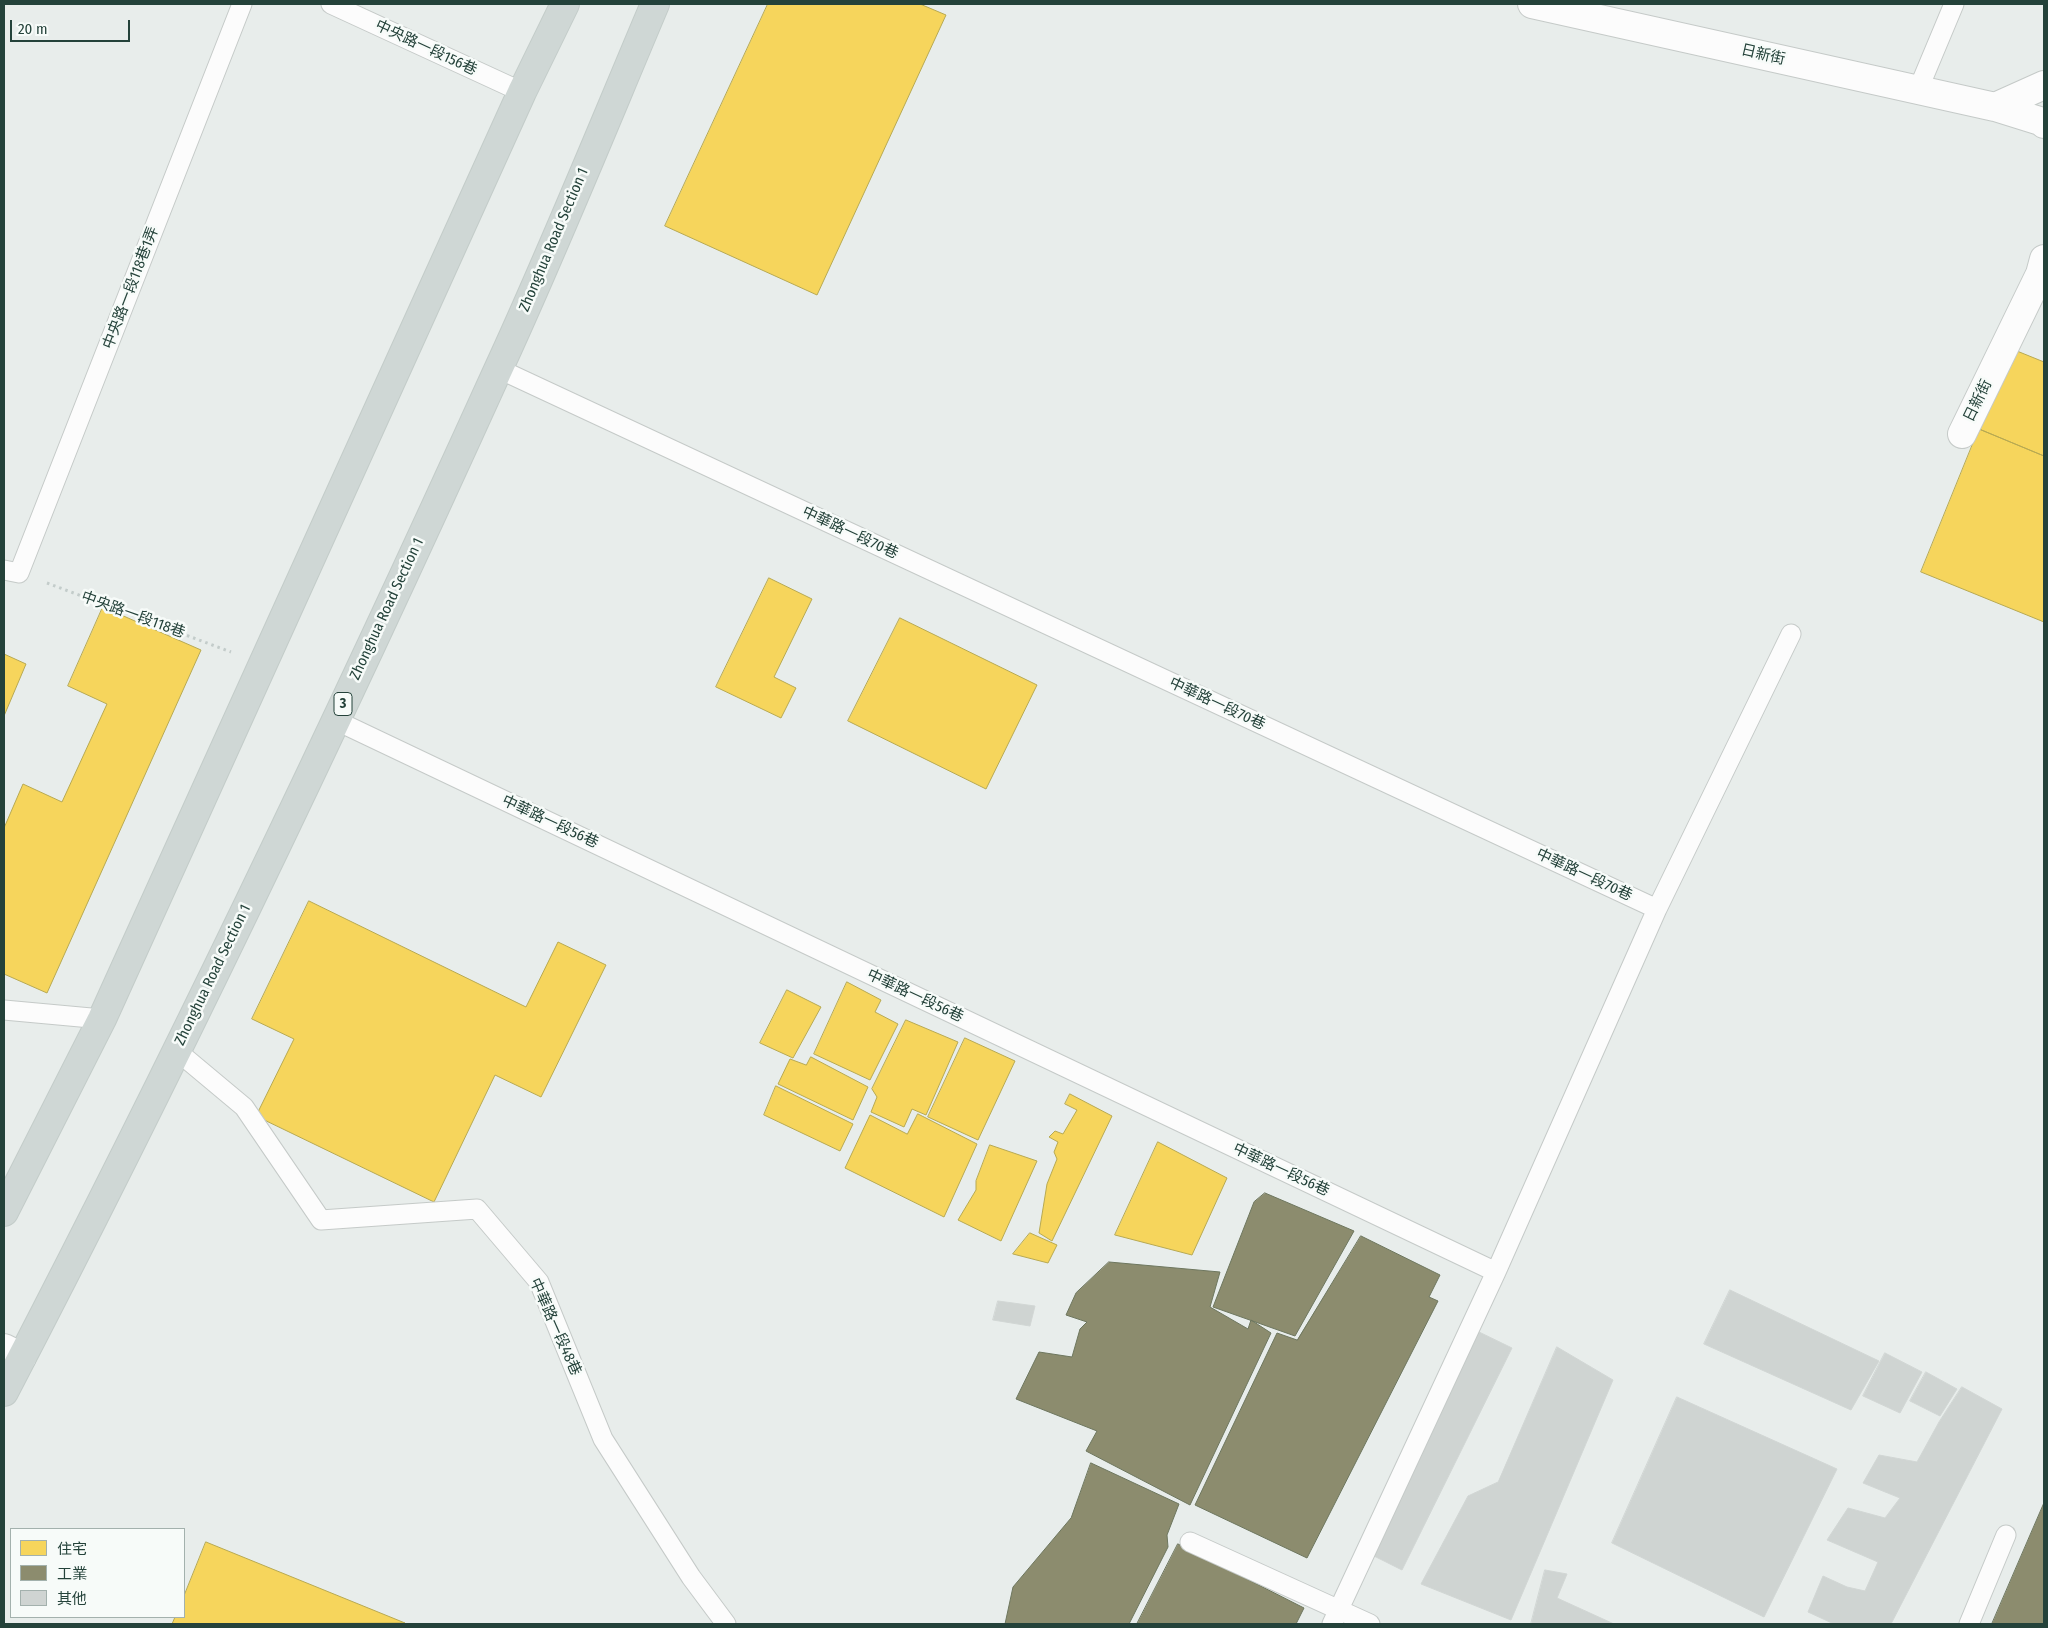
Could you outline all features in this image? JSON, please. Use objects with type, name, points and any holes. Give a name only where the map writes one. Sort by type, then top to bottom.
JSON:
[{"type":"main road","points":[[4,1212],[102,1019],[522,92],[565,4]]},
{"type":"main road","name":"Zhonghua Road Section 1","points":[[4,1392],[13,1353],[177,1051],[335,720],[499,369],[655,4]]},
{"type":"street","name":"日新街","points":[[1532,4],[1995,107],[2044,123]]},
{"type":"street","points":[[1995,107],[2044,85]]},
{"type":"street","name":"日新街","points":[[1962,434],[2040,274],[2044,259]]},
{"type":"lane","name":"中央路一段118巷1弄","points":[[12,571],[242,4]]},
{"type":"lane","name":"中央路一段156巷","points":[[331,4],[522,92]]},
{"type":"lane","points":[[1918,90],[1954,4]]},
{"type":"lane","name":"中華路一段70巷","points":[[499,369],[1657,909]]},
{"type":"lane","points":[[1335,1618],[1496,1272],[1657,909],[1791,634]]},
{"type":"lane","name":"中華路一段56巷","points":[[335,720],[1496,1272]]},
{"type":"lane","points":[[4,1010],[102,1019]]},
{"type":"lane","name":"中華路一段48巷","points":[[177,1051],[244,1107],[321,1220],[477,1209],[538,1282],[603,1439],[691,1577],[726,1624]]},
{"type":"lane","points":[[1969,1624],[2006,1535]]},
{"type":"lane","points":[[1190,1542],[1335,1618],[1370,1624]]},
{"type":"path","name":"中央路一段118巷","points":[[12,571],[262,663]]},
{"type":"building: 住宅","points":[[768,4],[920,4],[946,15],[817,295],[665,226]]},
{"type":"building: 住宅","points":[[2012,349],[2044,362],[2044,456],[1979,429]]},
{"type":"building: 住宅","points":[[1979,429],[2044,456],[2044,622],[1921,572]]},
{"type":"building: 住宅","points":[[769,578],[812,599],[774,677],[796,688],[781,718],[716,687]]},
{"type":"building: 住宅","points":[[103,607],[201,650],[47,993],[4,974],[4,828],[23,784],[62,802],[107,704],[68,686]]},
{"type":"building: 住宅","points":[[900,618],[1037,685],[986,789],[848,721]]},
{"type":"building: 住宅","points":[[4,654],[26,664],[4,716]]},
{"type":"building: 住宅","points":[[309,901],[526,1007],[558,942],[606,965],[541,1097],[495,1075],[434,1202],[256,1116],[294,1039],[252,1019]]},
{"type":"building: 住宅","points":[[847,982],[881,1000],[875,1012],[898,1024],[870,1080],[814,1054]]},
{"type":"building: 住宅","points":[[787,990],[821,1007],[793,1058],[760,1043]]},
{"type":"building: 住宅","points":[[906,1020],[958,1042],[926,1115],[912,1109],[904,1127],[871,1112],[877,1097],[872,1089]]},
{"type":"building: 住宅","points":[[965,1038],[1015,1061],[978,1140],[928,1117]]},
{"type":"building: 住宅","points":[[811,1057],[868,1087],[853,1120],[778,1084],[790,1059],[806,1065]]},
{"type":"building: 住宅","points":[[776,1086],[853,1124],[840,1151],[764,1115]]},
{"type":"building: 住宅","points":[[1070,1094],[1112,1116],[1052,1241],[1039,1233],[1047,1184],[1057,1159],[1054,1152],[1058,1142],[1049,1137],[1055,1131],[1063,1134],[1077,1110],[1065,1104]]},
{"type":"building: 住宅","points":[[918,1114],[977,1144],[944,1217],[845,1168],[870,1115],[907,1134]]},
{"type":"building: 住宅","points":[[1158,1142],[1227,1178],[1192,1255],[1115,1235]]},
{"type":"building: 住宅","points":[[990,1145],[1037,1161],[1001,1241],[958,1220],[976,1190],[976,1181]]},
{"type":"building: 住宅","points":[[1030,1233],[1057,1245],[1048,1263],[1013,1254]]},
{"type":"building: 住宅","points":[[206,1542],[405,1623],[172,1624],[175,1618],[185,1618],[185,1594]]},
{"type":"building: 工業","points":[[1265,1193],[1354,1231],[1295,1336],[1213,1307],[1254,1202]]},
{"type":"building: 工業","points":[[1361,1236],[1440,1275],[1429,1297],[1438,1301],[1307,1558],[1195,1505],[1277,1333],[1297,1340]]},
{"type":"building: 工業","points":[[1109,1262],[1220,1272],[1210,1307],[1248,1329],[1251,1320],[1271,1333],[1190,1505],[1086,1451],[1097,1431],[1016,1399],[1039,1352],[1072,1357],[1080,1329],[1087,1322],[1066,1315],[1076,1293]]},
{"type":"building: 工業","points":[[1091,1463],[1179,1504],[1167,1535],[1168,1547],[1129,1624],[1005,1624],[1013,1587],[1071,1518]]},
{"type":"building: 工業","points":[[2044,1503],[2044,1624],[1992,1624]]},
{"type":"building: 工業","points":[[1178,1544],[1304,1608],[1296,1624],[1137,1624]]},
{"type":"building: 其他","points":[[1730,1290],[1879,1361],[1851,1410],[1704,1344]]},
{"type":"building: 其他","points":[[998,1301],[1035,1306],[1030,1326],[993,1320]]},
{"type":"building: 其他","points":[[1477,1331],[1512,1348],[1402,1570],[1374,1556]]},
{"type":"building: 其他","points":[[1557,1347],[1613,1380],[1511,1620],[1421,1584],[1468,1496],[1498,1482]]},
{"type":"building: 其他","points":[[1885,1353],[1922,1372],[1900,1413],[1863,1396]]},
{"type":"building: 其他","points":[[1926,1372],[1957,1389],[1940,1416],[1910,1401]]},
{"type":"building: 其他","points":[[1962,1387],[2002,1409],[1891,1624],[1834,1624],[1808,1612],[1823,1576],[1847,1587],[1865,1591],[1878,1562],[1827,1540],[1848,1508],[1885,1518],[1900,1498],[1863,1483],[1879,1455],[1917,1462],[1939,1422]]},
{"type":"building: 其他","points":[[1677,1397],[1837,1469],[1764,1617],[1612,1543]]},
{"type":"building: 其他","points":[[1545,1570],[1567,1574],[1557,1598],[1614,1624],[1531,1624]]}]
